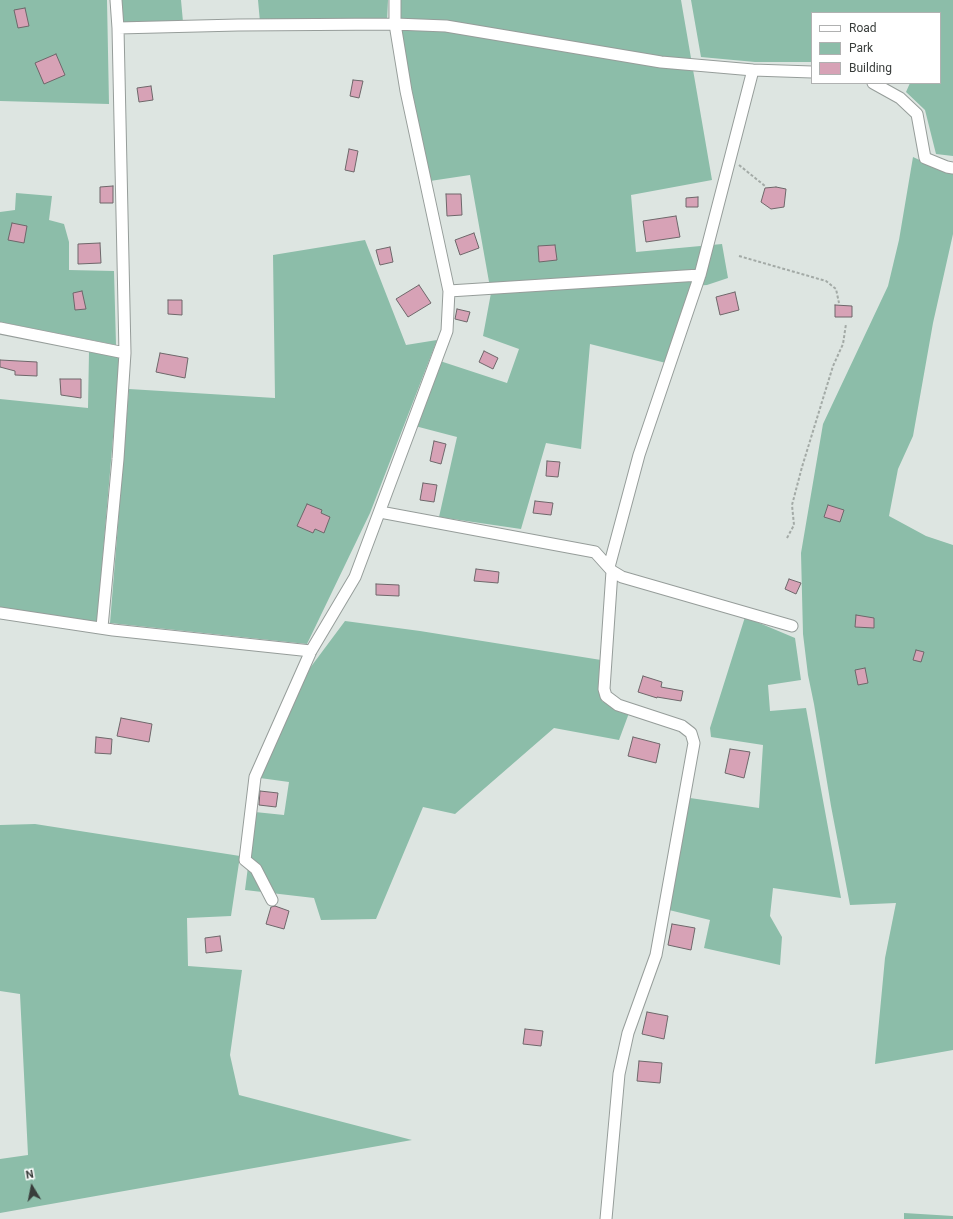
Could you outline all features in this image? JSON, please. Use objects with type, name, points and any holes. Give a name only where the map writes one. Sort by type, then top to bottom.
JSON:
[{"type":"street","points":[[102,628],[118,459],[125,353],[118,28],[116,0]]},
{"type":"street","points":[[272,900],[256,869],[245,860],[255,777],[311,651],[355,577],[447,331],[449,291],[406,91],[395,24],[395,0]]},
{"type":"street","points":[[118,28],[395,24],[446,26],[661,62],[753,70],[811,72]]},
{"type":"street","points":[[606,1219],[619,1074],[628,1032],[656,955],[694,743],[691,732],[682,726],[618,705],[606,696],[604,689],[610,569],[639,455],[700,275],[753,70]]},
{"type":"street","points":[[875,84],[900,98],[917,114],[925,158],[946,167],[953,168]]},
{"type":"street","points":[[449,291],[700,275]]},
{"type":"street","points":[[0,328],[125,353]]},
{"type":"street","points":[[380,512],[595,552],[610,569],[622,577],[792,626]]},
{"type":"street","points":[[0,613],[113,630],[311,651]]},
{"type":"path","points":[[731,159],[765,186]]},
{"type":"path","points":[[739,256],[826,281],[836,289],[838,302]]},
{"type":"path","points":[[788,538],[794,525],[792,505],[802,467],[833,366],[843,344],[846,324]]},
{"type":"green space","points":[[0,0],[107,0],[109,104],[0,101]]},
{"type":"green space","points":[[121,0],[181,0],[183,22],[121,24]]},
{"type":"green space","points":[[258,0],[388,0],[387,21],[260,22]]},
{"type":"green space","points":[[401,0],[681,0],[712,180],[631,195],[636,252],[722,244],[728,278],[707,285],[692,286],[666,363],[590,344],[581,449],[546,443],[521,529],[439,517],[457,437],[415,426],[440,361],[507,383],[519,349],[483,336],[491,293],[470,175],[430,181],[400,30]]},
{"type":"green space","points":[[691,0],[953,0],[953,156],[936,154],[925,110],[906,92],[910,84],[941,84],[941,12],[811,12],[811,62],[755,62],[701,57]]},
{"type":"green space","points":[[913,157],[937,168],[953,171],[953,234],[933,323],[913,436],[898,469],[889,516],[926,536],[953,545],[953,1050],[875,1064],[885,958],[896,903],[850,905],[808,675],[803,634],[801,553],[823,424],[888,286],[899,240]]},
{"type":"green space","points":[[16,193],[52,196],[49,220],[64,224],[69,242],[69,270],[114,271],[116,345],[0,322],[0,212],[15,210]]},
{"type":"green space","points":[[365,240],[406,345],[437,340],[370,513],[307,644],[110,623],[129,389],[275,398],[273,255]]},
{"type":"green space","points":[[89,352],[120,357],[97,622],[0,608],[0,399],[88,408]]},
{"type":"green space","points":[[745,617],[795,638],[801,680],[768,685],[770,711],[806,708],[841,898],[773,888],[770,916],[782,937],[780,965],[704,948],[710,920],[669,910],[690,798],[759,808],[763,745],[711,737],[710,728]]},
{"type":"green space","points":[[345,621],[420,631],[601,660],[600,689],[602,701],[616,709],[629,713],[619,740],[554,728],[455,814],[423,807],[376,919],[321,920],[314,898],[245,890],[255,812],[284,815],[289,782],[260,778],[310,668]]},
{"type":"green space","points":[[35,824],[240,856],[231,916],[187,918],[188,966],[242,970],[230,1055],[239,1095],[412,1140],[0,1213],[0,1159],[28,1155],[20,994],[0,991],[0,825]]},
{"type":"green space","points":[[904,1213],[953,1216],[953,1219],[904,1219]]},
{"type":"building","points":[[25,8],[29,26],[18,28],[14,10]]},
{"type":"building","points":[[56,54],[65,75],[44,84],[35,63]]},
{"type":"building","points":[[353,80],[363,81],[359,98],[350,96]]},
{"type":"building","points":[[151,86],[153,100],[139,102],[137,88]]},
{"type":"building","points":[[349,149],[358,151],[354,172],[345,170]]},
{"type":"building","points":[[113,186],[113,203],[100,203],[100,187]]},
{"type":"building","points":[[776,187],[786,189],[784,207],[771,209],[761,202],[765,188]]},
{"type":"building","points":[[446,194],[461,194],[462,215],[447,216]]},
{"type":"building","points":[[698,197],[698,207],[686,207],[686,198]]},
{"type":"building","points":[[676,216],[680,237],[646,242],[643,221]]},
{"type":"building","points":[[12,223],[27,226],[24,243],[8,240]]},
{"type":"building","points":[[474,233],[479,248],[460,255],[455,240]]},
{"type":"building","points":[[100,243],[101,263],[78,264],[78,244]]},
{"type":"building","points":[[555,245],[557,260],[539,262],[538,246]]},
{"type":"building","points":[[390,247],[393,262],[380,265],[376,250]]},
{"type":"building","points":[[419,285],[431,303],[408,317],[396,299]]},
{"type":"building","points":[[82,291],[86,309],[75,310],[73,293]]},
{"type":"building","points":[[735,292],[739,310],[720,315],[716,297]]},
{"type":"building","points":[[168,300],[182,300],[182,315],[168,314]]},
{"type":"building","points":[[835,305],[852,306],[852,317],[835,317]]},
{"type":"building","points":[[457,309],[470,312],[467,322],[455,319]]},
{"type":"building","points":[[484,351],[498,358],[493,369],[479,362]]},
{"type":"building","points":[[160,353],[188,358],[185,378],[156,372]]},
{"type":"building","points":[[0,360],[37,362],[37,376],[15,375],[15,371],[0,367]]},
{"type":"building","points":[[60,379],[81,379],[81,398],[61,395]]},
{"type":"building","points":[[434,441],[446,444],[441,464],[430,461]]},
{"type":"building","points":[[547,461],[560,462],[558,477],[546,476]]},
{"type":"building","points":[[423,483],[437,485],[434,502],[420,500]]},
{"type":"building","points":[[535,501],[553,503],[551,515],[533,513]]},
{"type":"building","points":[[307,504],[322,510],[321,513],[330,517],[324,533],[315,529],[313,533],[297,526]]},
{"type":"building","points":[[828,505],[844,510],[840,522],[824,517]]},
{"type":"building","points":[[476,569],[499,572],[498,583],[474,581]]},
{"type":"building","points":[[789,579],[801,583],[796,594],[785,589]]},
{"type":"building","points":[[376,584],[399,585],[399,596],[376,595]]},
{"type":"building","points":[[856,615],[874,618],[874,628],[855,627]]},
{"type":"building","points":[[916,650],[924,652],[921,662],[913,660]]},
{"type":"building","points":[[865,668],[868,683],[858,685],[855,670]]},
{"type":"building","points":[[643,676],[662,682],[661,687],[683,691],[681,701],[657,698],[638,692]]},
{"type":"building","points":[[121,718],[152,724],[149,742],[117,736]]},
{"type":"building","points":[[96,737],[112,739],[111,754],[95,753]]},
{"type":"building","points":[[633,737],[660,744],[656,763],[628,756]]},
{"type":"building","points":[[730,749],[750,752],[744,778],[725,773]]},
{"type":"building","points":[[260,791],[278,793],[276,807],[259,805]]},
{"type":"building","points":[[275,906],[289,911],[284,929],[266,924],[271,907]]},
{"type":"building","points":[[672,924],[695,928],[691,950],[668,945]]},
{"type":"building","points":[[220,936],[222,951],[206,953],[205,938]]},
{"type":"building","points":[[647,1012],[668,1016],[664,1039],[642,1034]]},
{"type":"building","points":[[525,1029],[543,1031],[541,1046],[523,1044]]},
{"type":"building","points":[[639,1061],[662,1063],[660,1083],[637,1081]]}]
